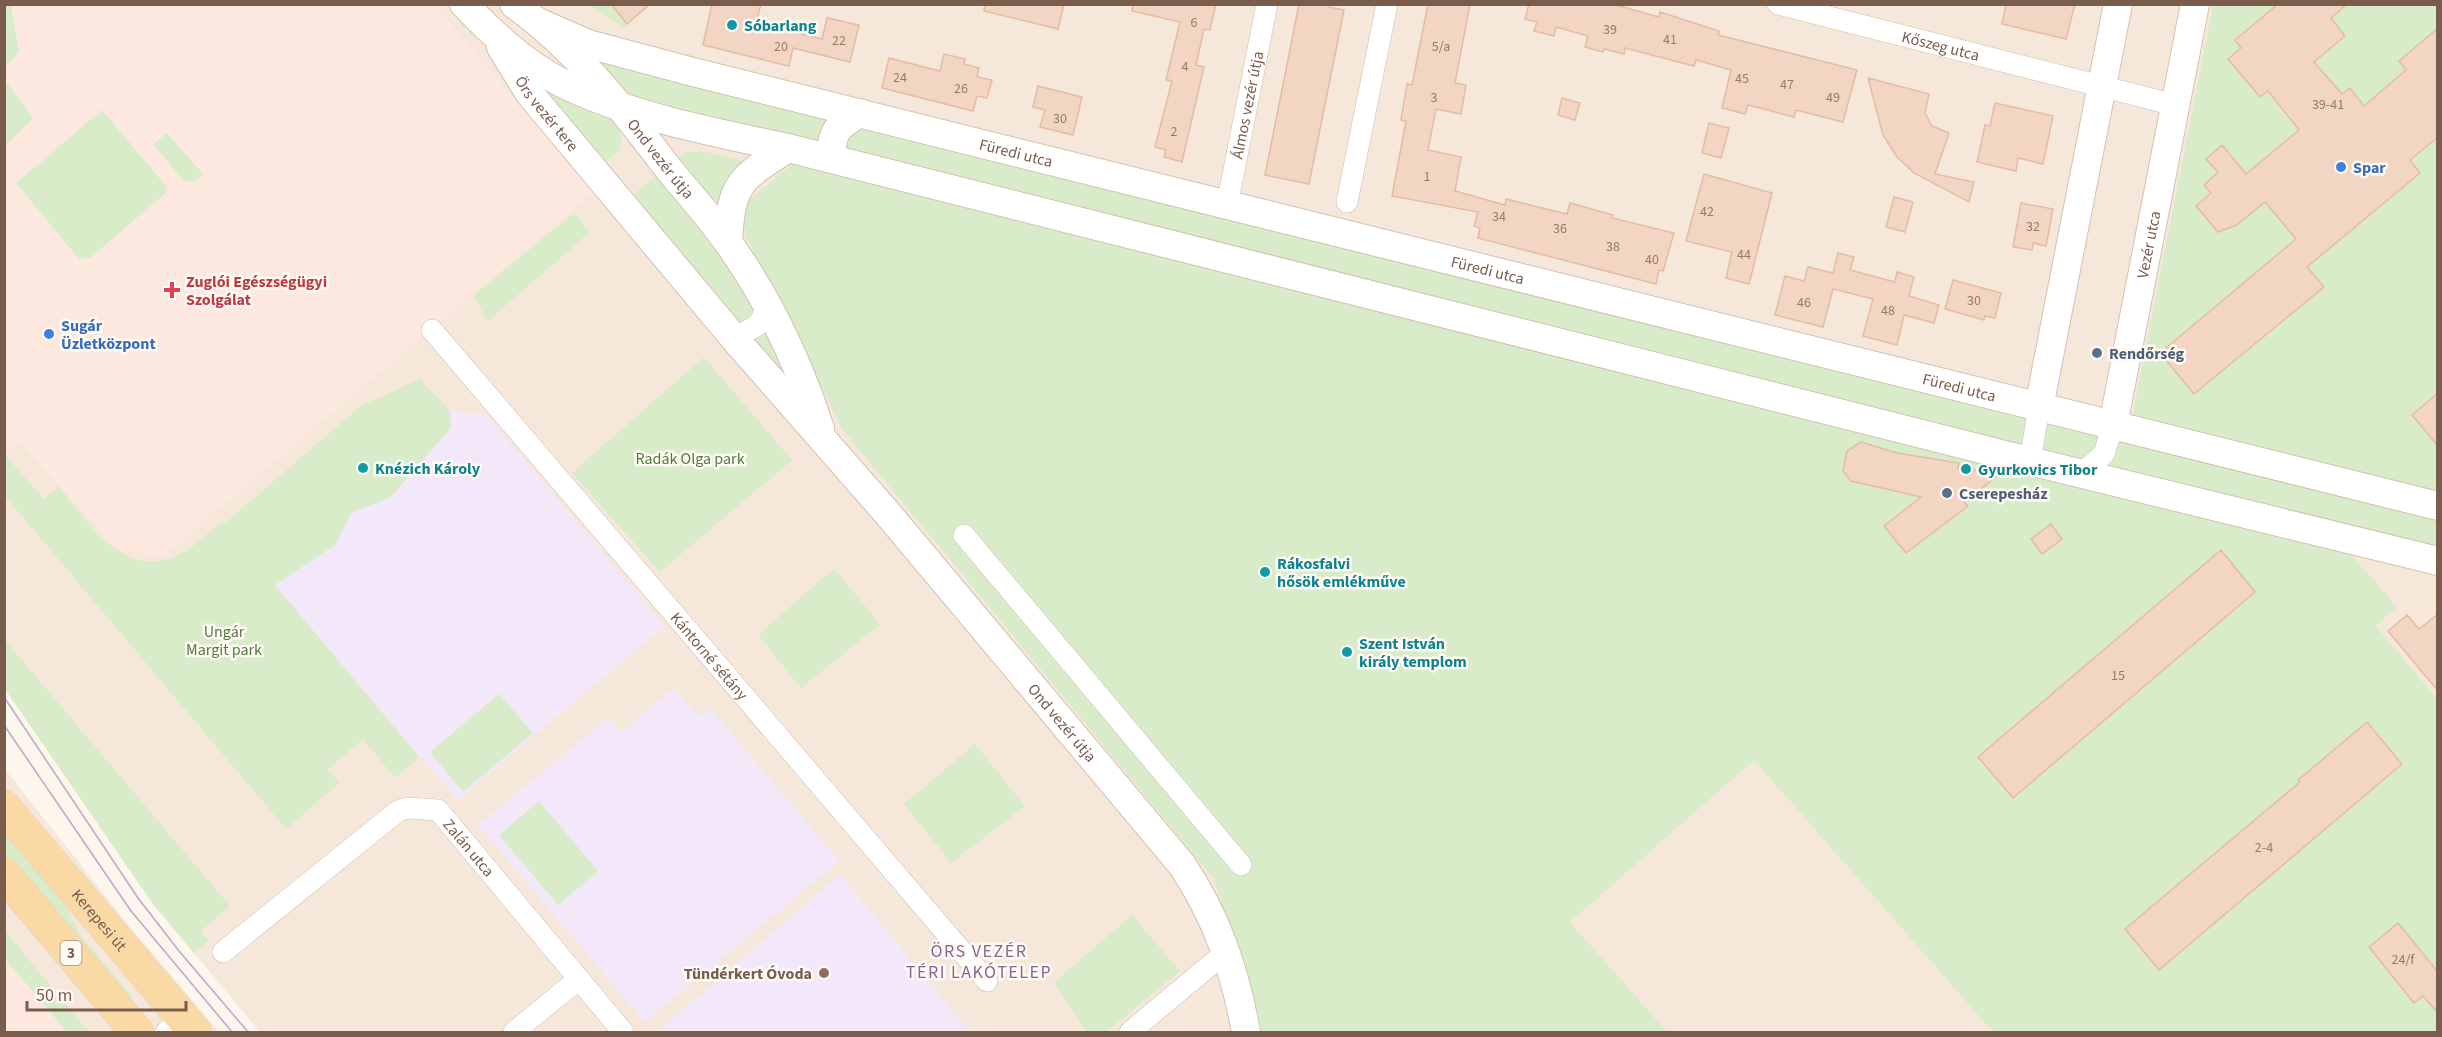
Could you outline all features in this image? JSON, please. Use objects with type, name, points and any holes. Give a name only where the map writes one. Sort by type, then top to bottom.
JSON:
[{"type":"main road","name":"Örs vezér tere","points":[[464,4],[494,35],[561,82],[618,104]]},
{"type":"main road","points":[[514,4],[540,23]]},
{"type":"main road","points":[[2039,407],[2118,4]]},
{"type":"main road","name":"Vezér utca","points":[[2113,425],[2195,4]]},
{"type":"main road","name":"Ond vezér útja","points":[[540,23],[573,54],[618,104],[728,242],[768,307],[806,387],[824,443]]},
{"type":"main road","name":"Füredi utca","points":[[540,23],[588,44],[2438,506]]},
{"type":"main road","name":"Örs vezér tere","points":[[494,35],[530,94],[607,186]]},
{"type":"main road","points":[[618,104],[705,130],[831,158],[2030,461],[2438,561]]},
{"type":"main road","points":[[831,158],[833,134],[843,123],[860,113]]},
{"type":"main road","points":[[728,242],[729,212],[736,188],[745,177],[788,148]]},
{"type":"main road","name":"Ond vezér útja","points":[[607,186],[734,338],[888,514],[1182,865],[1201,893],[1227,951],[1246,1032]]},
{"type":"main road","name":"Kerepesi út","points":[[4,807],[181,1028]]},
{"type":"main road","name":"3","points":[[4,874],[137,1032]]},
{"type":"street","name":"Álmos vezér útja","points":[[1227,205],[1267,4]]},
{"type":"street","points":[[1347,202],[1387,4]]},
{"type":"street","name":"Kőszeg utca","points":[[1778,4],[2175,105]]},
{"type":"street","points":[[734,338],[758,325],[768,307]]},
{"type":"street","name":"Kántorné sétány","points":[[432,330],[987,981]]},
{"type":"street","points":[[2030,461],[2039,407]]},
{"type":"street","name":"Vezér utca","points":[[2082,473],[2104,454],[2113,425]]},
{"type":"street","points":[[964,535],[1241,865]]},
{"type":"street","name":"Zalán utca","points":[[223,952],[398,811],[407,808],[438,810],[622,1032]]},
{"type":"street","points":[[1130,1032],[1227,951]]},
{"type":"street","points":[[514,1032],[579,979]]},
{"type":"shaded area","points":[[5,5],[433,5],[594,191],[163,556],[119,550],[22,441],[5,455]]},
{"type":"shaded area","points":[[433,5],[2437,5],[2437,1032],[260,1032],[153,904],[5,689],[4,455],[21,441],[119,550],[593,191]]},
{"type":"shaded area","points":[[450,411],[485,414],[665,626],[457,800],[263,571]]},
{"type":"shaded area","points":[[674,688],[699,717],[710,708],[839,861],[645,1022],[478,825],[608,718],[621,732]]},
{"type":"shaded area","points":[[4,768],[130,927],[219,1032],[67,1032],[5,959]]},
{"type":"shaded area","name":"Tündérkert Óvoda","points":[[840,874],[970,1032],[662,1032],[660,1030]]},
{"type":"shaded area","points":[[5,959],[67,1032],[5,1032]]},
{"type":"green space","points":[[5,4],[11,5],[19,52],[5,67]]},
{"type":"green space","points":[[588,5],[611,5],[627,24],[623,27]]},
{"type":"green space","points":[[2213,5],[2437,5],[2437,491],[2132,418]]},
{"type":"green space","points":[[594,53],[2437,517],[2437,550],[625,94]]},
{"type":"green space","points":[[5,80],[33,118],[4,146]]},
{"type":"green space","points":[[547,88],[616,118],[621,133],[621,149],[604,164],[543,91]]},
{"type":"green space","points":[[102,110],[166,186],[167,192],[90,258],[79,259],[16,183]]},
{"type":"green space","points":[[167,133],[203,174],[193,182],[183,180],[153,144]]},
{"type":"green space","points":[[701,151],[762,165],[729,212],[824,443],[622,204],[684,153]]},
{"type":"green space","points":[[800,158],[2347,550],[2397,607],[2376,626],[2437,699],[2437,1032],[1993,1032],[1754,760],[1570,922],[1667,1032],[1260,1032],[1214,879],[843,430],[746,236],[739,208]]},
{"type":"green space","points":[[574,213],[590,232],[488,321],[473,296]]},
{"type":"green space","name":"Radák Olga park","points":[[704,357],[792,460],[660,572],[572,473]]},
{"type":"green space","name":"Ungár Margit park","points":[[420,379],[450,411],[451,428],[390,498],[352,512],[335,545],[275,585],[419,757],[395,778],[363,739],[328,769],[339,783],[286,829],[5,496],[5,455],[44,499],[59,487],[95,531],[109,544],[124,554],[140,560],[158,561],[183,553],[221,522],[224,524],[361,406]]},
{"type":"green space","points":[[834,568],[880,624],[801,688],[758,635]]},
{"type":"green space","points":[[5,640],[230,906],[201,931],[208,940],[194,953],[153,904],[5,689]]},
{"type":"green space","points":[[499,694],[533,733],[463,792],[430,752]]},
{"type":"green space","points":[[975,744],[1025,806],[951,863],[904,804]]},
{"type":"green space","points":[[539,801],[598,871],[558,905],[499,835]]},
{"type":"green space","points":[[4,829],[63,899],[80,935],[133,997],[129,1001],[5,852]]},
{"type":"green space","points":[[1132,915],[1180,971],[1106,1032],[1087,1032],[1054,982]]},
{"type":"green space","points":[[5,931],[89,1032],[67,1032],[5,959]]},
{"type":"building","points":[[611,4],[650,4],[627,24]]},
{"type":"building","points":[[712,4],[761,4],[756,23],[822,39],[827,18],[859,25],[850,62],[793,48],[789,66],[703,45]]},
{"type":"building","points":[[985,4],[1064,4],[1058,29],[984,11]]},
{"type":"building","points":[[1133,4],[1216,4],[1210,30],[1204,29],[1196,65],[1204,67],[1182,162],[1164,157],[1166,150],[1155,147],[1172,81],[1166,80],[1180,22],[1132,11]]},
{"type":"building","points":[[1299,4],[1330,4],[1329,7],[1344,10],[1309,184],[1265,175]]},
{"type":"building","points":[[1428,4],[1470,4],[1455,83],[1466,85],[1461,114],[1436,109],[1428,150],[1461,157],[1455,191],[1505,205],[1506,199],[1567,214],[1570,203],[1613,215],[1612,218],[1674,233],[1663,271],[1659,270],[1656,284],[1478,238],[1480,228],[1474,226],[1478,212],[1392,196],[1406,121],[1401,120],[1407,84],[1412,85]]},
{"type":"building","points":[[1529,4],[1612,4],[1659,17],[1660,12],[1719,31],[1718,35],[1857,70],[1843,122],[1796,110],[1794,117],[1748,105],[1745,114],[1722,108],[1731,70],[1696,60],[1694,66],[1625,48],[1624,54],[1604,49],[1603,52],[1585,47],[1588,36],[1556,27],[1554,36],[1534,31],[1537,22],[1525,19]]},
{"type":"building","points":[[2006,4],[2075,4],[2066,39],[2002,24]]},
{"type":"building","points":[[2278,4],[2347,4],[2331,18],[2345,36],[2314,62],[2342,94],[2350,88],[2364,106],[2406,70],[2399,61],[2438,28],[2438,137],[2410,160],[2420,173],[2307,267],[2324,287],[2194,394],[2160,353],[2296,239],[2265,202],[2237,225],[2218,232],[2196,206],[2211,193],[2204,185],[2218,172],[2206,159],[2222,145],[2246,174],[2299,130],[2268,91],[2260,97],[2228,59],[2241,48],[2235,40]]},
{"type":"building","points":[[944,54],[965,59],[964,64],[979,68],[977,77],[992,80],[987,98],[977,96],[973,111],[882,88],[889,58],[940,71]]},
{"type":"building","points":[[1868,78],[1929,94],[1925,113],[1932,126],[1949,133],[1935,174],[1974,182],[1969,202],[1914,173],[1897,157],[1883,135]]},
{"type":"building","points":[[1038,86],[1082,97],[1073,135],[1040,127],[1045,110],[1033,107]]},
{"type":"building","points":[[1562,98],[1580,103],[1575,120],[1558,115]]},
{"type":"building","points":[[1995,103],[2053,116],[2043,164],[2018,158],[2016,171],[1977,162],[1985,125],[1990,126]]},
{"type":"building","points":[[1709,123],[1729,128],[1721,158],[1702,153]]},
{"type":"building","points":[[1704,174],[1772,193],[1749,284],[1726,278],[1732,252],[1686,241]]},
{"type":"building","points":[[1894,197],[1913,202],[1905,232],[1886,227]]},
{"type":"building","points":[[2021,203],[2053,209],[2046,246],[2033,243],[2032,250],[2013,247]]},
{"type":"building","points":[[1838,253],[1854,257],[1850,270],[1895,282],[1897,272],[1914,277],[1909,296],[1939,305],[1934,323],[1904,315],[1897,345],[1863,336],[1873,299],[1833,289],[1823,327],[1775,315],[1785,276],[1804,281],[1808,267],[1833,273]]},
{"type":"building","points":[[1953,280],[2001,293],[1995,318],[1985,316],[1984,320],[1945,309]]},
{"type":"building","points":[[2438,393],[2438,446],[2412,415]]},
{"type":"building","points":[[1861,442],[1897,453],[1959,463],[1958,468],[2000,474],[1964,502],[1968,506],[1906,553],[1884,526],[1921,497],[1851,481],[1843,471],[1847,451]]},
{"type":"building","points":[[2051,524],[2062,539],[2042,554],[2031,539]]},
{"type":"building","points":[[2221,550],[2255,592],[2013,798],[1978,757]]},
{"type":"building","points":[[2438,614],[2438,691],[2388,631],[2407,615],[2419,629]]},
{"type":"building","points":[[2367,722],[2402,764],[2159,970],[2125,929],[2300,782],[2298,780]]},
{"type":"building","points":[[2398,923],[2438,972],[2438,1013],[2423,996],[2414,1003],[2369,947]]},
{"type":"tram line","points":[[4,697],[138,898],[179,951],[248,1032]]},
{"type":"tram line","points":[[4,725],[131,911],[232,1032]]},
{"type":"place","name":"Sóbarlang","points":[[732,25]]},
{"type":"place","name":"Spar","points":[[2341,167]]},
{"type":"place","name":"Zuglói Egészségügyi Szolgálat","points":[[172,290]]},
{"type":"place","name":"Sugár Üzletközpont","points":[[49,334]]},
{"type":"place","name":"Rendőrség","points":[[2097,353]]},
{"type":"place","name":"Knézich Károly","points":[[363,468]]},
{"type":"place","name":"Gyurkovics Tibor","points":[[1966,469]]},
{"type":"place","name":"Cserepesház","points":[[1947,493]]},
{"type":"place","name":"Rákosfalvi hősök emlékműve","points":[[1265,572]]},
{"type":"place","name":"Szent István király templom","points":[[1347,652]]},
{"type":"place","name":"Tündérkert Óvoda","points":[[824,973]]},
{"type":"district","name":"ÖRS VEZÉR TÉRI LAKÓTELEP","points":[[979,961]]}]
